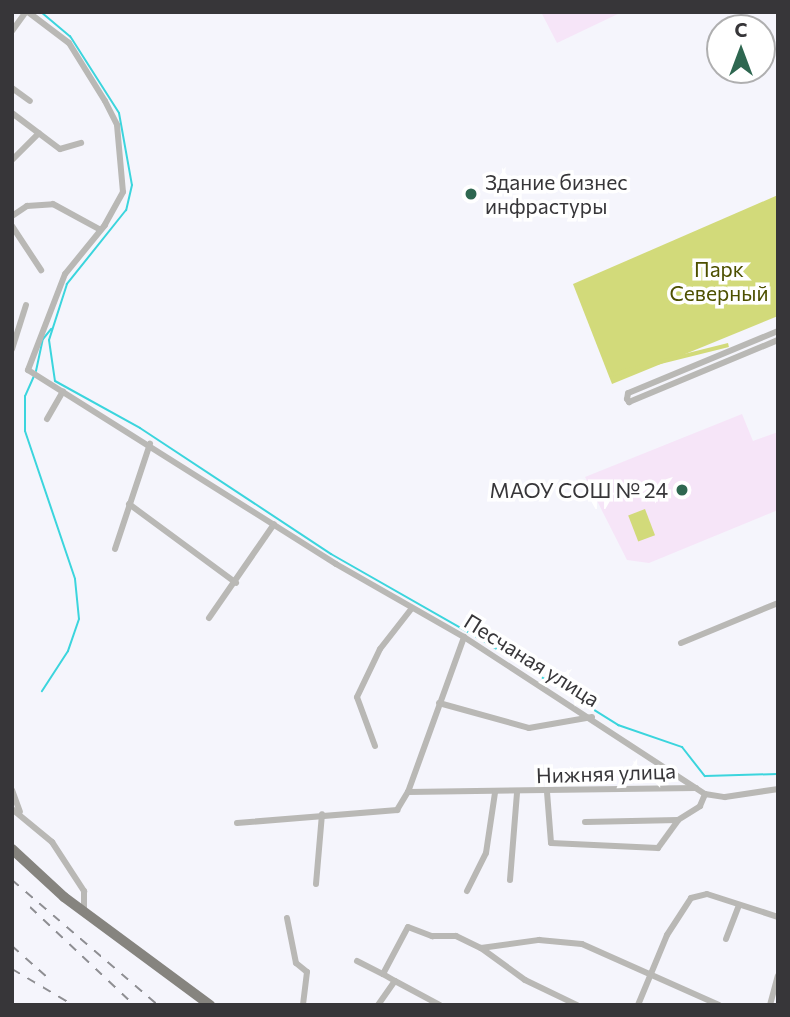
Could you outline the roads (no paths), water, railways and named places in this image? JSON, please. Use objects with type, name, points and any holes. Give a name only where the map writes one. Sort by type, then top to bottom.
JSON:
[{"type":"main road","points":[[12,849],[84,912],[210,1005]]},
{"type":"street","points":[[12,31],[27,12]]},
{"type":"street","name":"Песчаная улица","points":[[27,12],[69,43],[117,125],[123,192],[65,274],[27,366],[274,524],[464,637],[705,794]]},
{"type":"street","points":[[12,88],[30,101]]},
{"type":"street","points":[[12,113],[60,149],[81,143]]},
{"type":"street","points":[[12,160],[39,133]]},
{"type":"street","points":[[12,216],[27,205],[53,204],[99,229]]},
{"type":"street","points":[[12,226],[41,270]]},
{"type":"street","points":[[12,349],[26,305]]},
{"type":"street","points":[[778,331],[628,393],[627,399],[629,402],[778,340]]},
{"type":"street","points":[[724,353],[727,361]]},
{"type":"street","points":[[47,419],[63,391]]},
{"type":"street","points":[[115,549],[150,444]]},
{"type":"street","points":[[129,504],[236,583]]},
{"type":"street","points":[[209,618],[236,583],[274,524]]},
{"type":"street","points":[[681,643],[778,603]]},
{"type":"street","points":[[375,746],[357,697],[380,649],[412,608]]},
{"type":"street","points":[[237,823],[397,810],[408,792],[464,637]]},
{"type":"street","points":[[439,703],[529,728],[592,718]]},
{"type":"street","name":"Нижняя улица","points":[[408,792],[517,793],[696,788]]},
{"type":"street","points":[[547,792],[551,843],[658,848],[678,820],[700,806],[705,794],[725,797],[778,789]]},
{"type":"street","points":[[12,790],[16,810],[51,842],[84,891],[84,912]]},
{"type":"street","points":[[467,891],[486,853],[495,793]]},
{"type":"street","name":"Нижняя улица","points":[[510,880],[517,793]]},
{"type":"street","points":[[316,884],[322,814]]},
{"type":"street","points":[[585,822],[678,820]]},
{"type":"street","points":[[638,1005],[685,903],[707,894],[778,917]]},
{"type":"street","points":[[726,939],[739,905]]},
{"type":"street","points":[[287,918],[296,963],[307,972],[303,1005]]},
{"type":"street","points":[[383,974],[408,927],[432,936],[456,936],[481,948],[525,981],[578,1005]]},
{"type":"street","points":[[481,948],[539,940],[582,944],[719,1005]]},
{"type":"street","points":[[357,961],[440,1005]]},
{"type":"street","points":[[770,1005],[778,976]]},
{"type":"street","points":[[378,1005],[395,981]]},
{"type":"waterway","points":[[41,12],[70,36],[119,113],[132,185],[126,210],[67,284],[49,340],[55,381],[140,428],[331,554],[487,643],[618,725],[682,747],[705,776],[778,774]]},
{"type":"waterway","points":[[36,371],[43,339],[51,329]]},
{"type":"waterway","points":[[34,376],[25,396],[25,431],[75,579],[79,619],[68,651],[42,691]]},
{"type":"railway","points":[[12,880],[158,1005]]},
{"type":"railway","points":[[30,907],[134,1005]]},
{"type":"railway","points":[[12,946],[47,977]]},
{"type":"railway","points":[[12,969],[73,1005]]},
{"type":"place","name":"Здание бизнес инфрастуры","points":[[471,194]]},
{"type":"place","name":"МАОУ СОШ № 24","points":[[682,490]]},
{"type":"park label","name":"Парк Северный","points":[[719,281]]}]
